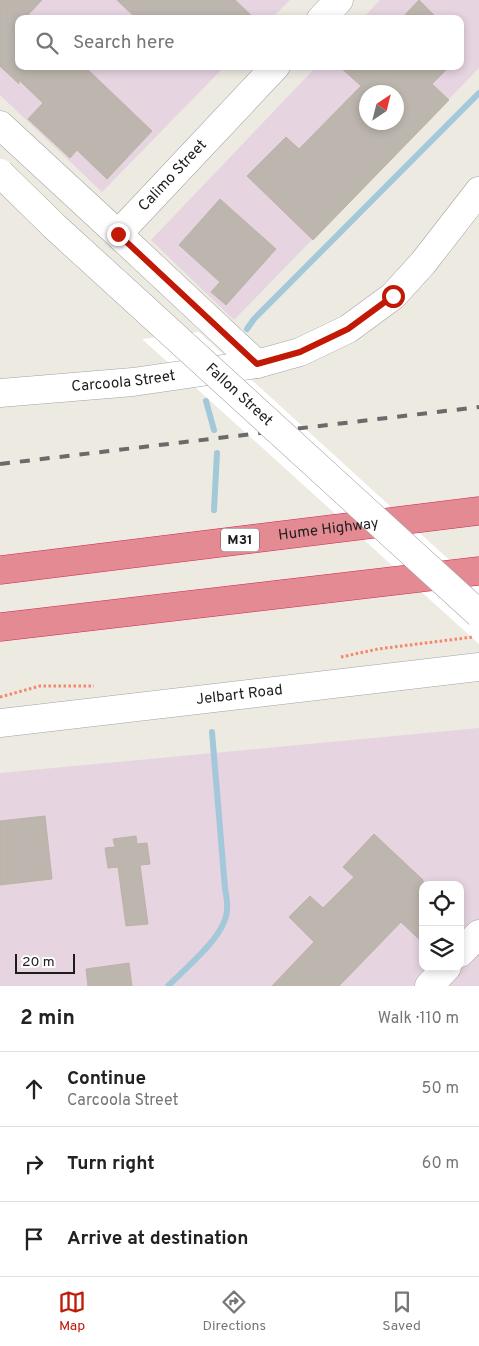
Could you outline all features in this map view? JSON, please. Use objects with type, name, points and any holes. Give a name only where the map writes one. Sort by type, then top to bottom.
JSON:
[{"type":"highway","name":"Hume Highway","points":[[0,570],[479,511]]},
{"type":"highway","points":[[0,627],[479,571]]},
{"type":"street","points":[[325,15],[339,0]]},
{"type":"street","name":"Calimo Street","points":[[118,234],[272,70]]},
{"type":"street","points":[[0,126],[257,364]]},
{"type":"street","name":"Fallon Street","points":[[0,173],[54,226],[479,614]]},
{"type":"street","name":"Carcoola Street","points":[[0,393],[133,382],[257,364],[300,352],[348,329],[393,296],[423,263],[479,191]]},
{"type":"street","name":"Jelbart Road","points":[[0,723],[479,667]]},
{"type":"street","points":[[464,949],[479,934]]},
{"type":"street","points":[[429,986],[443,971]]},
{"type":"path","points":[[341,658],[378,649],[479,636]]},
{"type":"path","points":[[0,697],[40,686],[98,686]]},
{"type":"shaded area","points":[[0,0],[290,0],[275,15],[15,15],[15,70],[221,70],[102,192],[0,95]]},
{"type":"shaded area","points":[[380,0],[479,0],[479,68],[234,320],[151,240],[313,70],[464,70],[464,15],[366,15]]},
{"type":"shaded area","points":[[479,728],[479,986],[0,986],[0,773]]},
{"type":"pier","points":[[199,332],[479,587],[479,644],[142,339]]},
{"type":"building","points":[[0,0],[42,0],[28,15],[15,15],[15,70],[88,70],[152,131],[107,179],[77,150],[70,158],[28,119],[43,103],[19,80],[19,84],[0,66]]},
{"type":"building","points":[[117,0],[235,0],[251,15],[133,15]]},
{"type":"building","points":[[419,0],[434,15],[405,15]]},
{"type":"building","points":[[343,70],[446,70],[432,84],[449,100],[313,240],[247,176],[286,137],[299,149],[359,88],[359,130],[404,130],[404,85],[360,85]]},
{"type":"building","points":[[220,199],[276,249],[226,305],[211,292],[220,282],[179,245]]},
{"type":"building","points":[[45,816],[52,879],[0,885],[0,821]]},
{"type":"building","points":[[374,834],[423,880],[419,881],[419,939],[401,922],[339,986],[272,986],[314,942],[289,917],[310,896],[323,908],[354,877],[343,867]]},
{"type":"building","points":[[136,836],[137,844],[147,843],[150,864],[140,865],[148,924],[126,926],[118,867],[108,868],[105,848],[115,847],[113,839]]},
{"type":"building","points":[[129,963],[132,986],[88,986],[86,969]]},
{"type":"waterway","points":[[247,329],[254,319],[479,93]]},
{"type":"waterway","points":[[206,401],[214,430]]},
{"type":"waterway","points":[[214,510],[217,453]]},
{"type":"waterway","points":[[168,986],[199,956],[214,938],[227,914],[212,732]]},
{"type":"railway","points":[[0,464],[479,407]]},
{"type":"route","points":[[118,234],[257,364],[300,352],[348,329],[393,296]]}]
